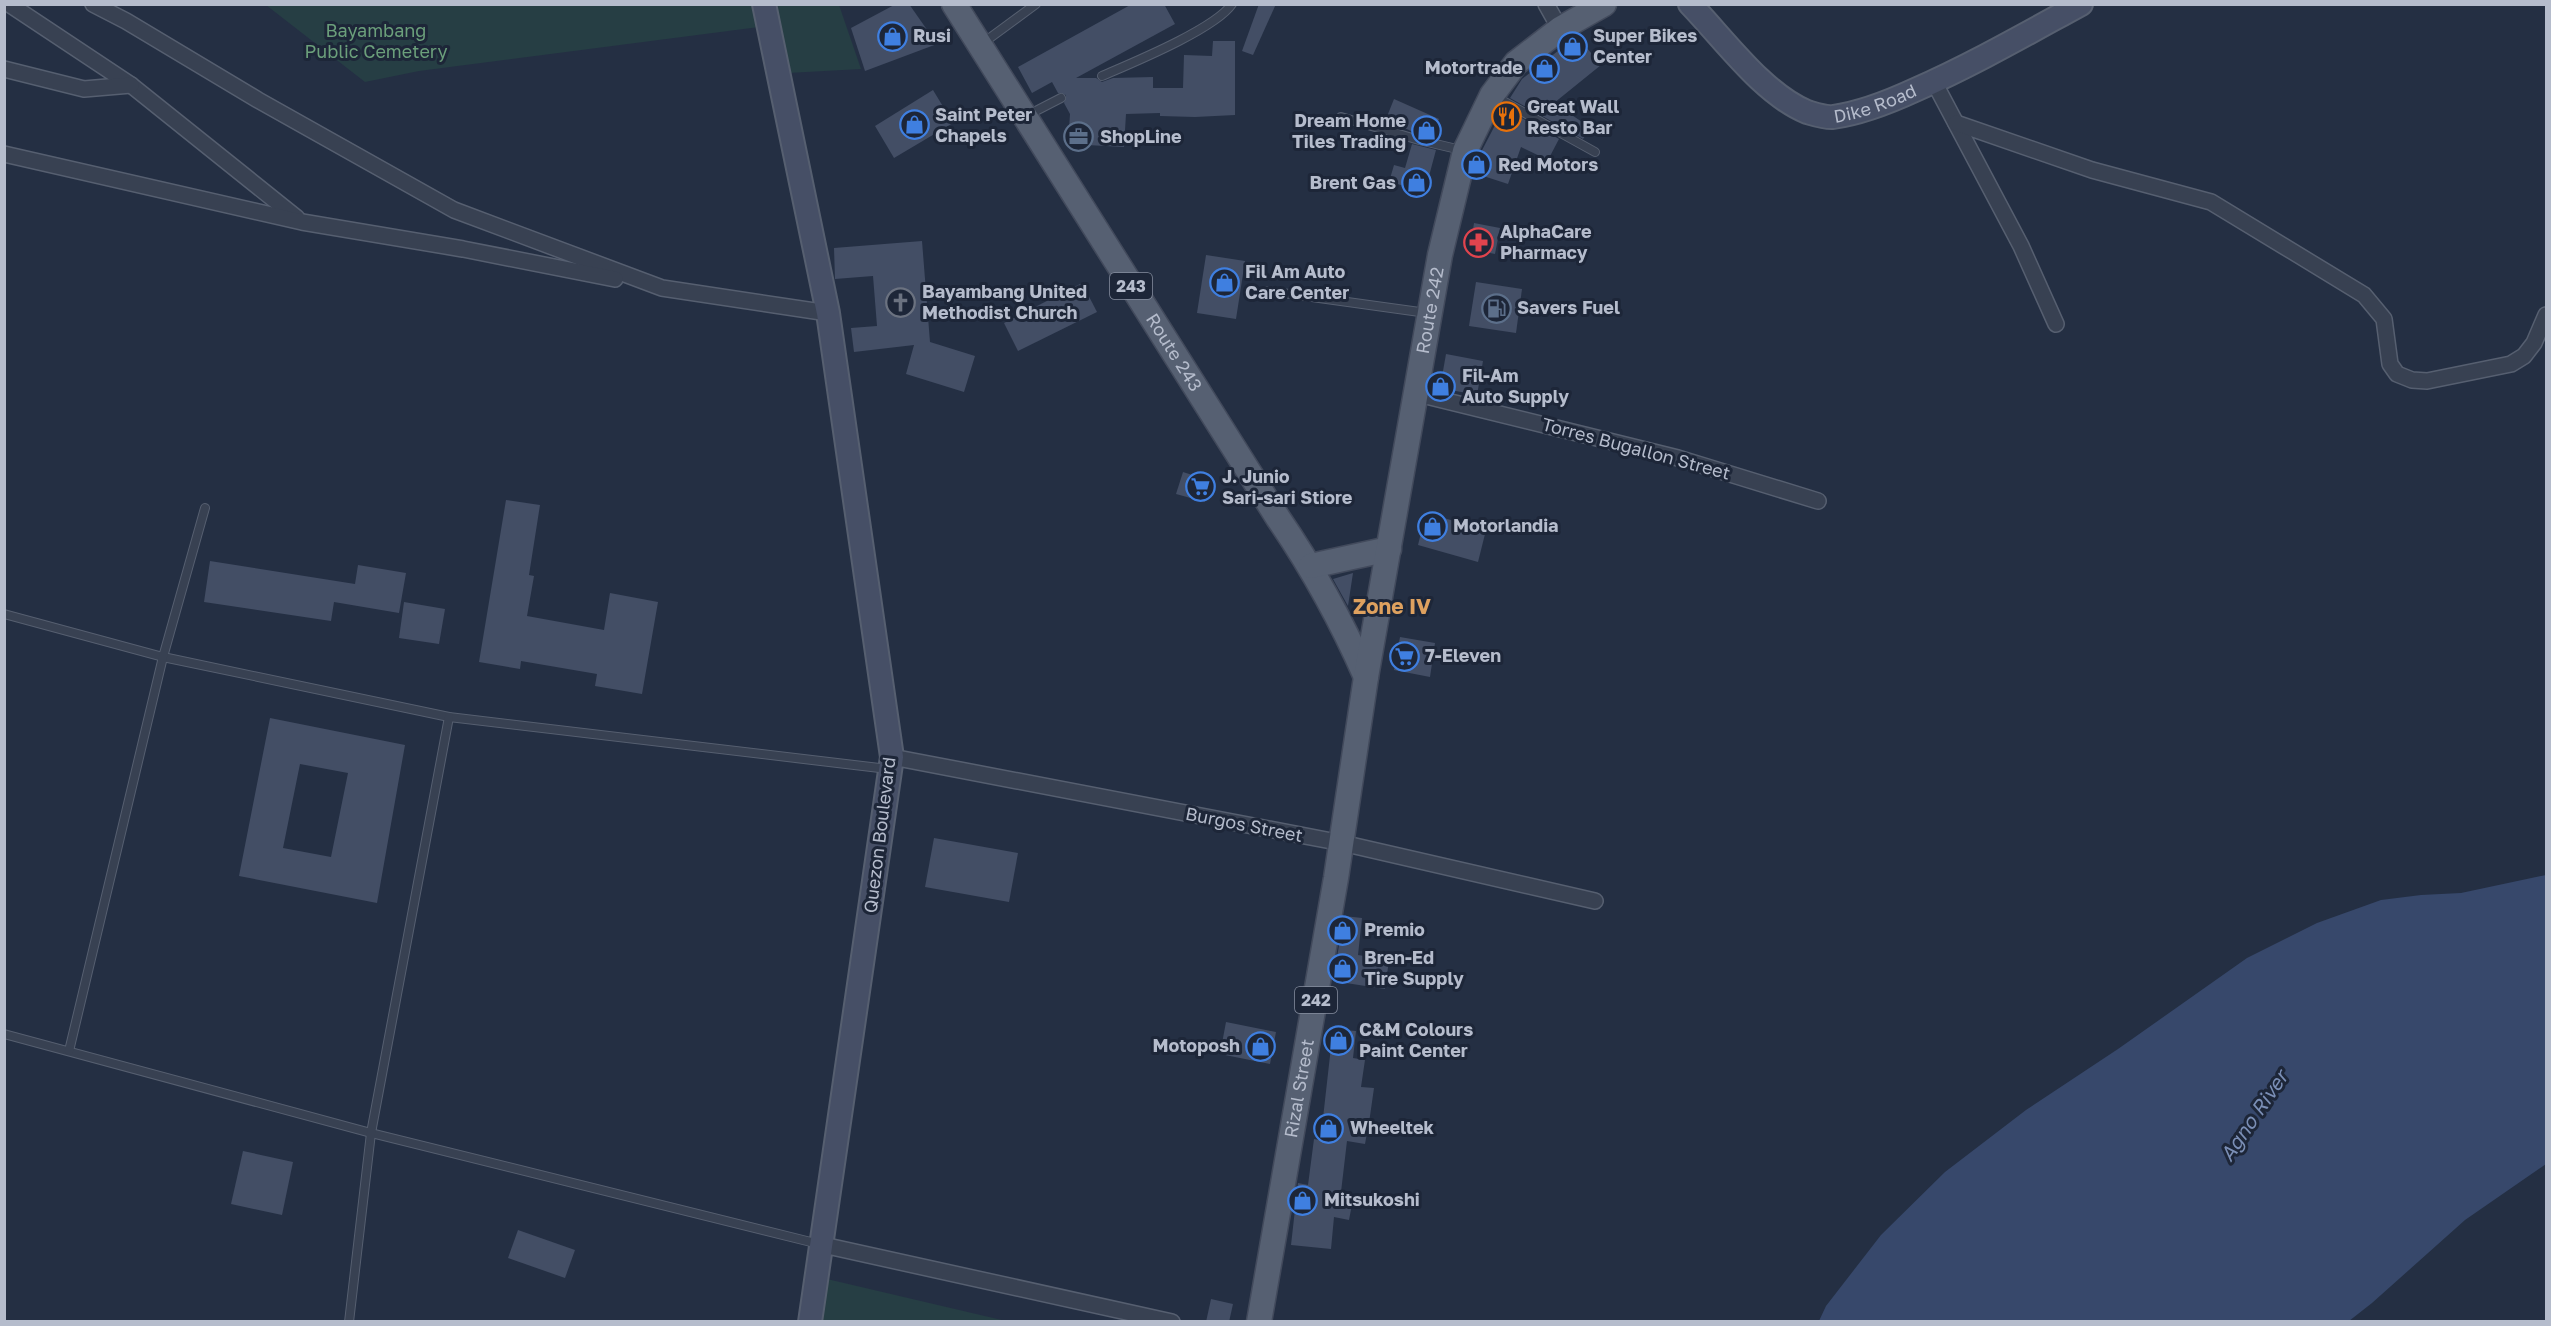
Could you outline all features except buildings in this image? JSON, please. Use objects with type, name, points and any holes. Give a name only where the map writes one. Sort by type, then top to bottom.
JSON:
[{"type":"main road","name":"Route 243","points":[[954,4],[1278,518],[1311,566],[1342,623],[1366,677]]},
{"type":"main road","name":"Route 242","points":[[1366,677],[1418,394],[1430,313],[1445,234],[1465,150],[1492,95],[1516,63],[1560,29],[1604,4]]},
{"type":"main road","points":[[1311,566],[1389,549]]},
{"type":"main road","name":"Rizal Street","points":[[1259,1322],[1342,843],[1366,677]]},
{"type":"street","points":[[9,4],[131,85],[302,222]]},
{"type":"street","points":[[93,4],[126,21],[358,158],[454,210],[662,288]]},
{"type":"street","name":"Quezon Boulevard","points":[[764,4],[828,314],[891,763],[823,1245],[810,1322]]},
{"type":"street","points":[[1546,4],[1560,29]]},
{"type":"street","name":"Dike Road","points":[[1690,4],[1729,48],[1788,102],[1807,112],[1831,117],[1875,107],[1953,74],[2081,4]]},
{"type":"street","points":[[4,69],[84,88],[131,85]]},
{"type":"street","points":[[1934,82],[2021,246],[2056,324]]},
{"type":"street","points":[[1956,123],[2092,170],[2211,202],[2364,295],[2384,319],[2390,364],[2397,374],[2412,380],[2427,381],[2511,364],[2524,356],[2534,343],[2547,315]]},
{"type":"street","points":[[4,154],[302,222],[463,249],[662,288],[828,314]]},
{"type":"street","name":"Torres Bugallon Street","points":[[1418,394],[1678,458],[1818,501]]},
{"type":"street","name":"Burgos Street","points":[[891,763],[1342,843],[1594,901]]},
{"type":"street","points":[[823,1245],[1172,1322]]},
{"type":"lane","points":[[979,46],[1036,4]]},
{"type":"lane","points":[[1102,76],[1152,55],[1191,33],[1232,4]]},
{"type":"lane","points":[[1492,95],[1594,152]]},
{"type":"lane","points":[[1024,117],[1061,98]]},
{"type":"lane","points":[[1341,117],[1419,140],[1465,150]]},
{"type":"lane","points":[[1268,291],[1430,313]]},
{"type":"lane","points":[[69,1051],[163,657],[205,508]]},
{"type":"lane","points":[[4,614],[163,657],[449,717],[891,763]]},
{"type":"lane","points":[[349,1322],[371,1133],[449,717]]},
{"type":"lane","points":[[4,1034],[371,1133],[823,1245]]},
{"type":"green space","name":"Bayambang Public Cemetery","points":[[754,4],[759,27],[419,71],[365,82],[266,5]]},
{"type":"green space","points":[[774,5],[839,5],[861,69],[788,73]]},
{"type":"green space","points":[[827,1279],[1006,1321],[820,1322]]},
{"type":"water","name":"Agno River","points":[[2546,875],[2546,1164],[2465,1220],[2349,1321],[1819,1321],[1826,1306],[1881,1235],[1945,1172],[2026,1110],[2118,1049],[2247,958],[2317,923],[2381,900],[2461,893]]},
{"type":"place","name":"Rusi","points":[[892,36]]},
{"type":"place","name":"Super Bikes Center","points":[[1572,46]]},
{"type":"place","name":"Motortrade","points":[[1544,68]]},
{"type":"place","name":"Great Wall Resto Bar","points":[[1506,117]]},
{"type":"place","name":"Saint Peter Chapels","points":[[914,125]]},
{"type":"place","name":"Dream Home Tiles Trading","points":[[1427,131]]},
{"type":"place","name":"ShopLine","points":[[1079,137]]},
{"type":"place","name":"Red Motors","points":[[1477,165]]},
{"type":"place","name":"Brent Gas","points":[[1417,183]]},
{"type":"place","name":"AlphaCare Pharmacy","points":[[1479,242]]},
{"type":"place","name":"Fil Am Auto Care Center","points":[[1224,282]]},
{"type":"place","name":"Bayambang United Methodist Church","points":[[901,302]]},
{"type":"place","name":"Savers Fuel","points":[[1496,308]]},
{"type":"place","name":"Fil-Am Auto Supply","points":[[1441,386]]},
{"type":"place","name":"J. Junio Sari-sari Stiore","points":[[1201,487]]},
{"type":"place","name":"Motorlandia","points":[[1432,526]]},
{"type":"place","name":"7-Eleven","points":[[1404,656]]},
{"type":"place","name":"Premio","points":[[1343,930]]},
{"type":"place","name":"Bren-Ed Tire Supply","points":[[1343,968]]},
{"type":"place","name":"C&M Colours Paint Center","points":[[1338,1040]]},
{"type":"place","name":"Motoposh","points":[[1261,1046]]},
{"type":"place","name":"Wheeltek","points":[[1329,1128]]},
{"type":"place","name":"Mitsukoshi","points":[[1303,1200]]},
{"type":"district","name":"Zone IV","points":[[1392,607]]}]
